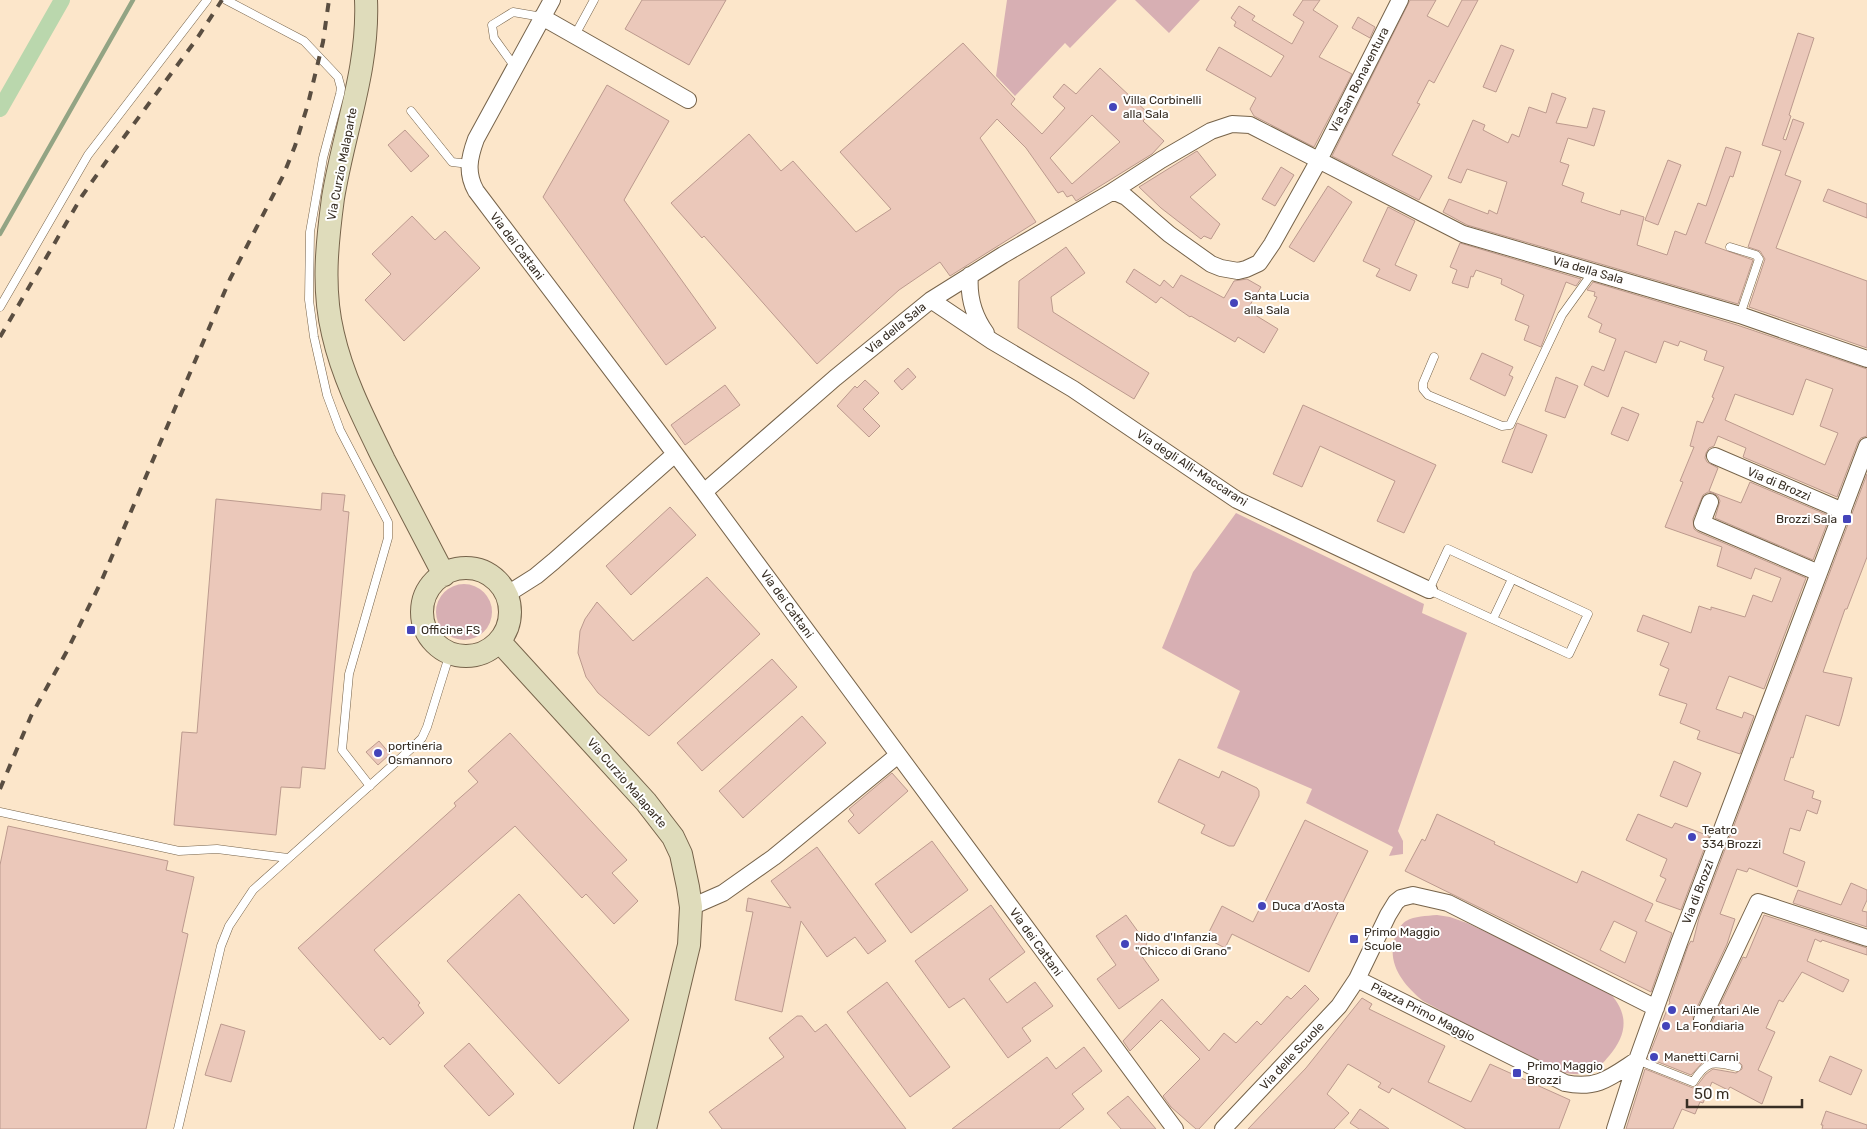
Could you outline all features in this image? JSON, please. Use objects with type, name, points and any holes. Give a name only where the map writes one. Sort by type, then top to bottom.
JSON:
[{"type":"street","name":"Via Curzio Malaparte","points":[[366,0],[365,45],[362,67],[334,195],[329,230],[327,295],[332,332],[350,388],[396,484],[444,575]]},
{"type":"street","points":[[469,164],[472,150],[482,128],[552,0]]},
{"type":"street","name":"Via San Bonaventura","points":[[1319,160],[1400,0]]},
{"type":"street","points":[[542,17],[688,100]]},
{"type":"street","name":"Via della Sala","points":[[704,492],[835,378],[931,300],[1003,254],[1122,190],[1211,131],[1221,126],[1240,123],[1250,125],[1463,234],[1740,315],[1867,359]]},
{"type":"street","points":[[1122,190],[1169,234],[1201,258],[1221,268],[1246,269],[1258,263],[1266,255],[1319,160]]},
{"type":"street","name":"Via dei Cattani","points":[[469,164],[472,184],[481,199],[704,492],[1175,1129]]},
{"type":"street","name":"Via degli Alli-Maccarani","points":[[970,275],[970,294],[974,312],[977,320],[992,341]]},
{"type":"street","name":"Via degli Alli-Maccarani","points":[[931,300],[992,341],[1073,389],[1249,507],[1429,590]]},
{"type":"street","name":"Via di Brozzi","points":[[1615,1129],[1656,1008],[1867,446]]},
{"type":"street","points":[[506,595],[536,576],[554,561],[675,454]]},
{"type":"street","name":"Via di Brozzi","points":[[1715,456],[1843,511]]},
{"type":"street","points":[[1710,502],[1702,523],[1819,573]]},
{"type":"street","points":[[460,569],[478,570],[494,579],[506,595],[509,605],[509,618],[506,629],[499,641],[488,650],[464,656],[450,653],[438,646],[425,627],[422,614],[427,592],[435,581],[444,575],[460,569]]},
{"type":"street","name":"Via Curzio Malaparte","points":[[499,641],[632,787],[666,828],[680,854],[691,907],[689,945],[645,1129]]},
{"type":"street","points":[[691,907],[723,893],[774,857],[898,755]]},
{"type":"street","name":"Piazza Primo Maggio","points":[[1637,1060],[1606,1080],[1589,1086],[1565,1083],[1357,979],[1392,908],[1402,898],[1417,895],[1448,903],[1656,1008]]},
{"type":"street","points":[[1702,1020],[1758,902],[1867,938]]},
{"type":"street","name":"Via delle Scuole","points":[[1223,1129],[1339,1006],[1357,979]]},
{"type":"lane","points":[[0,307],[88,155],[207,0]]},
{"type":"lane","points":[[226,0],[304,41],[338,77],[340,83],[340,94],[323,158],[311,223],[308,262],[309,300],[315,345],[326,395],[340,430],[386,514],[388,522],[388,538],[349,674],[342,750],[370,786]]},
{"type":"lane","points":[[575,36],[594,0]]},
{"type":"lane","points":[[515,67],[494,38],[492,24],[513,12],[542,17]]},
{"type":"lane","points":[[411,111],[452,162],[469,164]]},
{"type":"lane","points":[[1730,246],[1756,255],[1759,259],[1740,315]]},
{"type":"lane","points":[[1434,357],[1423,384],[1423,389],[1428,395],[1502,426],[1510,425],[1562,315],[1593,272]]},
{"type":"lane","points":[[1448,550],[1512,579],[1588,614],[1569,654],[1429,590],[1448,550]]},
{"type":"lane","points":[[1493,619],[1512,579]]},
{"type":"lane","points":[[178,1129],[221,946],[229,926],[253,890],[422,738],[450,653]]},
{"type":"lane","points":[[0,813],[179,852],[217,850],[288,858]]},
{"type":"lane","points":[[1637,1060],[1693,1082],[1702,1068],[1708,1065],[1723,1063],[1737,1067]]},
{"type":"shaded area","points":[[1007,0],[1117,0],[1070,48],[1065,43],[1015,96],[996,76]]},
{"type":"shaded area","points":[[1135,0],[1200,0],[1169,33]]},
{"type":"shaded area","points":[[1236,513],[1424,604],[1422,613],[1467,633],[1398,831],[1403,841],[1403,854],[1389,856],[1393,847],[1306,803],[1312,789],[1217,748],[1240,691],[1162,648],[1193,572]]},
{"type":"shaded area","points":[[464,584],[475,586],[484,592],[490,601],[492,612],[490,623],[484,632],[475,638],[464,640],[453,638],[444,632],[438,623],[436,612],[438,601],[444,592],[453,586]]},
{"type":"shaded area","points":[[1437,915],[1467,923],[1605,988],[1618,1004],[1624,1021],[1620,1038],[1609,1056],[1597,1068],[1588,1073],[1564,1073],[1550,1069],[1423,1001],[1409,988],[1398,973],[1393,956],[1393,947],[1397,932],[1404,922],[1417,917]]},
{"type":"building","points":[[642,0],[726,0],[689,65],[625,29]]},
{"type":"building","points":[[1303,0],[1320,0],[1313,10],[1338,26],[1319,57],[1352,74],[1314,147],[1254,116],[1250,109],[1256,98],[1206,70],[1219,47],[1271,77],[1284,56],[1234,26],[1236,22],[1231,18],[1239,6],[1255,16],[1252,20],[1292,44],[1304,22],[1293,15]]},
{"type":"building","points":[[1410,0],[1436,0],[1427,16],[1448,27],[1462,0],[1478,0],[1434,83],[1429,80],[1417,103],[1420,104],[1392,155],[1432,176],[1419,200],[1332,156]]},
{"type":"building","points":[[1358,17],[1375,27],[1370,38],[1352,28]]},
{"type":"building","points":[[1798,33],[1814,38],[1783,139],[1786,140],[1793,119],[1804,123],[1785,175],[1801,181],[1776,248],[1867,281],[1867,348],[1749,307],[1765,259],[1760,251],[1748,247],[1781,151],[1762,145]]},
{"type":"building","points":[[963,43],[1015,99],[1011,104],[1042,134],[1065,108],[1053,97],[1064,84],[1076,94],[1100,68],[1149,114],[1143,121],[1164,141],[1152,154],[1076,201],[1072,195],[1067,197],[1063,191],[1058,193],[1026,148],[997,119],[980,138],[1036,222],[950,276],[940,262],[899,290],[817,364],[704,236],[702,238],[671,203],[749,134],[781,171],[793,161],[856,232],[891,209],[840,152]],"holes":[[[1092,115],[1120,142],[1072,184],[1050,158]]]},
{"type":"building","points":[[1501,45],[1514,50],[1496,92],[1483,87]]},
{"type":"building","points":[[607,85],[669,121],[624,200],[716,328],[666,365],[543,197]]},
{"type":"building","points":[[1552,93],[1566,98],[1556,123],[1587,128],[1593,108],[1605,111],[1594,146],[1568,138],[1560,162],[1569,165],[1562,185],[1584,193],[1581,202],[1620,215],[1621,210],[1644,217],[1637,245],[1667,255],[1675,231],[1686,235],[1698,203],[1706,206],[1726,147],[1741,152],[1733,177],[1730,176],[1705,243],[1753,260],[1738,304],[1467,225],[1443,212],[1449,199],[1488,214],[1489,210],[1497,214],[1507,182],[1467,169],[1461,183],[1448,178],[1473,120],[1485,125],[1483,130],[1508,143],[1512,134],[1519,137],[1529,107],[1546,113]]},
{"type":"building","points":[[405,130],[429,156],[411,172],[388,145]]},
{"type":"building","points":[[1197,151],[1216,175],[1190,197],[1220,224],[1211,239],[1204,236],[1201,239],[1161,208],[1139,187]]},
{"type":"building","points":[[1668,160],[1681,165],[1658,225],[1645,220]]},
{"type":"building","points":[[1281,167],[1294,175],[1275,206],[1262,199]]},
{"type":"building","points":[[1328,186],[1352,202],[1314,262],[1289,247]]},
{"type":"building","points":[[1828,189],[1867,204],[1867,218],[1823,201]]},
{"type":"building","points":[[1388,207],[1415,221],[1395,265],[1417,275],[1410,291],[1376,276],[1380,269],[1363,261]]},
{"type":"building","points":[[412,216],[435,240],[445,231],[480,268],[404,341],[365,300],[391,274],[372,254]]},
{"type":"building","points":[[1460,243],[1581,279],[1576,286],[1566,282],[1541,347],[1524,340],[1529,326],[1515,320],[1524,295],[1501,284],[1502,279],[1476,270],[1473,277],[1471,276],[1468,288],[1452,283],[1457,270],[1450,267]]},
{"type":"building","points":[[1066,247],[1085,273],[1051,297],[1053,312],[1149,373],[1134,399],[1018,328],[1019,281]]},
{"type":"building","points":[[1134,269],[1160,286],[1164,280],[1173,288],[1181,275],[1224,298],[1234,281],[1247,279],[1261,287],[1247,310],[1278,329],[1264,353],[1238,337],[1235,342],[1190,317],[1161,297],[1156,303],[1126,282]]},
{"type":"building","points":[[1593,282],[1737,325],[1867,369],[1867,436],[1861,438],[1858,442],[1837,497],[1743,457],[1746,448],[1718,436],[1714,446],[1709,448],[1706,453],[1705,458],[1707,462],[1718,468],[1709,491],[1741,503],[1750,482],[1830,516],[1813,560],[1715,518],[1720,501],[1718,496],[1713,493],[1708,492],[1703,495],[1693,519],[1694,529],[1698,532],[1806,578],[1764,689],[1729,676],[1716,709],[1742,718],[1744,712],[1754,716],[1740,754],[1697,739],[1700,731],[1680,723],[1687,704],[1659,695],[1669,669],[1660,665],[1669,643],[1637,631],[1643,615],[1691,633],[1699,606],[1711,610],[1711,607],[1745,617],[1753,595],[1772,602],[1781,578],[1755,568],[1751,579],[1717,566],[1722,547],[1665,527],[1683,482],[1680,481],[1694,447],[1690,446],[1697,421],[1703,423],[1714,398],[1712,397],[1724,367],[1704,360],[1707,351],[1680,341],[1678,346],[1664,341],[1656,363],[1625,351],[1608,397],[1584,385],[1592,366],[1604,371],[1616,339],[1599,332],[1602,324],[1588,317],[1597,297],[1594,296],[1595,292],[1587,290]],"holes":[[[1806,379],[1833,389],[1820,426],[1838,433],[1825,465],[1725,420],[1735,394],[1793,415]]]},
{"type":"building","points":[[1482,353],[1513,367],[1509,375],[1513,377],[1505,396],[1470,379]]},
{"type":"building","points":[[908,368],[916,377],[902,390],[894,381]]},
{"type":"building","points":[[1556,377],[1578,386],[1565,418],[1545,411]]},
{"type":"building","points":[[865,380],[879,393],[863,409],[880,426],[869,437],[837,406],[855,386],[857,388]]},
{"type":"building","points":[[725,385],[740,405],[685,445],[671,425]]},
{"type":"building","points":[[1303,405],[1436,465],[1404,533],[1377,521],[1395,481],[1320,446],[1302,487],[1273,474]]},
{"type":"building","points":[[1622,407],[1639,414],[1628,441],[1611,434]]},
{"type":"building","points":[[1517,423],[1547,435],[1532,473],[1502,462]]},
{"type":"building","points":[[1867,474],[1867,557],[1847,609],[1845,609],[1823,672],[1852,678],[1842,716],[1839,726],[1806,715],[1784,780],[1814,791],[1812,798],[1821,801],[1817,814],[1807,810],[1800,831],[1790,828],[1783,853],[1805,862],[1797,887],[1749,868],[1747,872],[1737,869],[1720,914],[1735,919],[1727,944],[1693,1016],[1694,1025],[1697,1029],[1702,1030],[1711,1024],[1743,957],[1746,958],[1764,915],[1867,948],[1867,955],[1815,939],[1807,961],[1849,980],[1843,992],[1802,972],[1783,1002],[1779,1000],[1766,1028],[1775,1032],[1758,1070],[1772,1077],[1762,1104],[1730,1087],[1728,1090],[1712,1082],[1703,1103],[1700,1102],[1695,1114],[1682,1109],[1673,1129],[1626,1129],[1645,1069],[1693,1088],[1713,1069],[1736,1073],[1742,1069],[1742,1065],[1739,1062],[1715,1058],[1703,1062],[1691,1075],[1648,1058],[1670,1002],[1688,946],[1691,941],[1693,942],[1699,918]]},
{"type":"building","points":[[322,493],[345,495],[343,511],[349,512],[325,769],[302,767],[300,788],[281,787],[276,835],[174,825],[182,732],[197,733],[216,499],[321,510]]},
{"type":"building","points":[[670,507],[696,535],[631,595],[606,566]]},
{"type":"building","points":[[707,577],[760,634],[649,736],[598,693],[586,677],[578,653],[580,631],[585,619],[597,602],[633,641]]},
{"type":"building","points":[[772,659],[797,687],[702,771],[677,743]]},
{"type":"building","points":[[802,716],[826,743],[743,818],[719,791]]},
{"type":"building","points":[[510,733],[627,860],[612,873],[638,901],[614,924],[586,894],[582,898],[515,826],[374,950],[420,1003],[418,1005],[424,1013],[390,1045],[383,1037],[380,1040],[298,948],[456,806],[454,803],[478,782],[468,771]]},
{"type":"building","name":"portineria Osmannoro","points":[[379,741],[390,754],[378,765],[366,752]]},
{"type":"building","points":[[1179,759],[1219,778],[1222,771],[1257,788],[1259,791],[1259,796],[1234,846],[1229,846],[1201,833],[1205,825],[1158,802]]},
{"type":"building","points":[[1674,761],[1701,773],[1687,807],[1660,796]]},
{"type":"building","points":[[892,773],[908,791],[859,834],[848,821],[854,815],[849,809]]},
{"type":"building","points":[[1437,814],[1495,842],[1494,844],[1577,883],[1582,871],[1653,904],[1645,921],[1672,933],[1651,992],[1405,871],[1422,839],[1425,841]],"holes":[[[1614,921],[1637,932],[1625,963],[1600,950]]]},
{"type":"building","points":[[1638,814],[1672,828],[1675,823],[1709,836],[1681,910],[1656,901],[1666,879],[1660,876],[1667,859],[1626,840]]},
{"type":"building","points":[[1305,820],[1368,851],[1309,972],[1232,934],[1225,948],[1206,938],[1222,906],[1253,922],[1260,908],[1262,908]]},
{"type":"building","points":[[8,826],[168,861],[166,870],[194,877],[182,932],[188,934],[146,1129],[0,1129],[0,865]]},
{"type":"building","points":[[932,841],[968,890],[911,933],[875,884]]},
{"type":"building","points":[[817,847],[886,941],[868,954],[855,937],[827,957],[801,921],[782,1012],[735,1000],[753,912],[746,911],[748,898],[791,908],[771,881]]},
{"type":"building","points":[[1851,883],[1867,890],[1867,900],[1862,911],[1867,912],[1867,927],[1793,903],[1798,890],[1841,905]]},
{"type":"building","points":[[519,894],[629,1020],[559,1084],[447,961]]},
{"type":"building","points":[[991,905],[1025,952],[989,979],[1007,1003],[1035,982],[1053,1006],[1022,1028],[1031,1041],[1008,1058],[964,998],[949,1008],[915,961]]},
{"type":"building","points":[[1126,915],[1147,944],[1138,951],[1159,980],[1119,1009],[1097,979],[1116,965],[1096,936]]},
{"type":"building","points":[[887,982],[950,1067],[910,1097],[847,1012]]},
{"type":"building","points":[[1305,985],[1319,999],[1199,1129],[1196,1129],[1171,1107],[1163,1096],[1200,1059],[1161,1020],[1130,1051],[1123,1041],[1162,999],[1209,1051],[1224,1033],[1236,1043],[1257,1021],[1261,1025],[1287,996],[1291,999]]},
{"type":"building","points":[[1362,998],[1372,1004],[1369,1009],[1445,1046],[1428,1082],[1471,1102],[1490,1064],[1570,1100],[1559,1129],[1466,1129],[1392,1088],[1389,1093],[1378,1087],[1381,1083],[1348,1064],[1327,1094],[1349,1113],[1334,1129],[1248,1129],[1306,1068]]},
{"type":"building","points":[[797,1016],[802,1016],[815,1032],[826,1024],[906,1129],[722,1129],[709,1112],[784,1057],[769,1038]]},
{"type":"building","points":[[221,1024],[245,1031],[231,1082],[205,1075]]},
{"type":"building","points":[[469,1043],[514,1094],[489,1116],[444,1066]]},
{"type":"building","points":[[1084,1047],[1102,1071],[1072,1094],[1084,1109],[1059,1129],[952,1129],[1047,1057],[1056,1069]]},
{"type":"building","points":[[1830,1056],[1862,1070],[1851,1095],[1819,1081]]},
{"type":"building","points":[[1128,1096],[1156,1129],[1121,1129],[1107,1113]]},
{"type":"building","points":[[1360,1109],[1389,1129],[1359,1129],[1350,1123]]},
{"type":"building","points":[[1826,1111],[1867,1125],[1867,1129],[1822,1129],[1823,1125],[1821,1125]]},
{"type":"waterway","points":[[0,109],[62,0]]},
{"type":"waterway","points":[[0,234],[133,0]]},
{"type":"railway","points":[[0,337],[82,196],[196,40],[222,0]]},
{"type":"railway","points":[[0,789],[31,716],[67,651],[101,582],[230,279],[283,176],[308,104],[323,42],[329,0]]},
{"type":"place","name":"Villa Corbinelli alla Sala","points":[[1113,107]]},
{"type":"place","name":"Santa Lucia alla Sala","points":[[1234,303]]},
{"type":"place","name":"Brozzi Sala","points":[[1847,519]]},
{"type":"place","name":"Officine FS","points":[[411,630]]},
{"type":"place","name":"portineria Osmannoro","points":[[378,753]]},
{"type":"place","name":"Teatro 334 Brozzi","points":[[1692,837]]},
{"type":"place","name":"Duca d’Aosta","points":[[1262,906]]},
{"type":"place","name":"Primo Maggio Scuole","points":[[1354,939]]},
{"type":"place","name":"Nido d'Infanzia \"Chicco di Grano\"","points":[[1125,944]]},
{"type":"place","name":"Alimentari Ale","points":[[1672,1010]]},
{"type":"place","name":"La Fondiaria","points":[[1666,1026]]},
{"type":"place","name":"Manetti Carni","points":[[1654,1057]]},
{"type":"place","name":"Primo Maggio Brozzi","points":[[1517,1073]]}]
